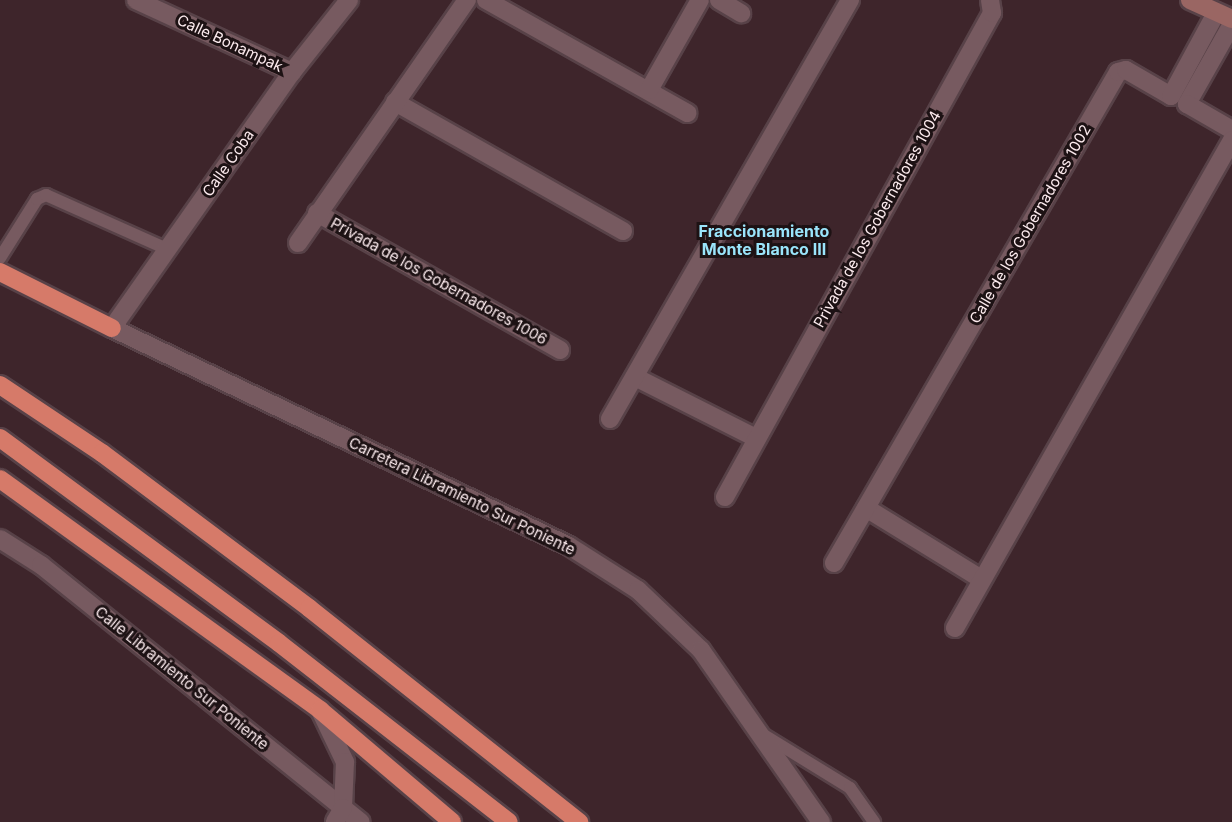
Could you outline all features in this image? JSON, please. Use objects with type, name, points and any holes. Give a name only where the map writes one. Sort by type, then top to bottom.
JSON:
[{"type":"highway","points":[[0,272],[112,328]]},
{"type":"highway","points":[[0,385],[102,453],[299,601],[579,822]]},
{"type":"highway","points":[[0,438],[325,677],[509,822]]},
{"type":"highway","points":[[0,479],[320,710],[452,822]]},
{"type":"main road","points":[[1190,0],[1227,20]]},
{"type":"street","name":"Calle Bonampak","points":[[136,0],[292,72]]},
{"type":"street","name":"Calle Coba","points":[[112,328],[292,72],[349,0]]},
{"type":"street","name":"Privada de los Gobernadores 1006","points":[[298,243],[467,0]]},
{"type":"street","points":[[486,0],[687,113]]},
{"type":"street","points":[[649,90],[700,0]]},
{"type":"street","points":[[719,0],[741,13]]},
{"type":"street","points":[[610,419],[850,0]]},
{"type":"street","name":"Privada de los Gobernadores 1004","points":[[725,497],[992,13],[990,0]]},
{"type":"street","points":[[1179,100],[1227,20]]},
{"type":"street","name":"Calle de los Gobernadores 1002","points":[[834,563],[1118,72],[1126,70],[1232,130]]},
{"type":"street","points":[[395,102],[623,231]]},
{"type":"street","points":[[955,628],[980,578],[1232,140]]},
{"type":"street","name":"Privada de los Gobernadores 1006","points":[[317,213],[560,350]]},
{"type":"street","name":"Carretera Libramiento Sur Poniente","points":[[112,328],[569,546],[638,590],[701,650],[763,735],[821,822]]},
{"type":"street","points":[[635,376],[756,438]]},
{"type":"street","points":[[866,508],[980,578]]},
{"type":"street","name":"Calle Libramiento Sur Poniente","points":[[0,539],[42,565],[339,815],[361,822]]},
{"type":"street","points":[[320,710],[345,762],[339,815]]},
{"type":"lane","points":[[0,258],[38,199],[46,195],[167,249]]},
{"type":"lane","points":[[763,735],[850,788],[874,822]]},
{"type":"district","name":"Fraccionamiento Monte Blanco III","points":[[764,240]]}]
